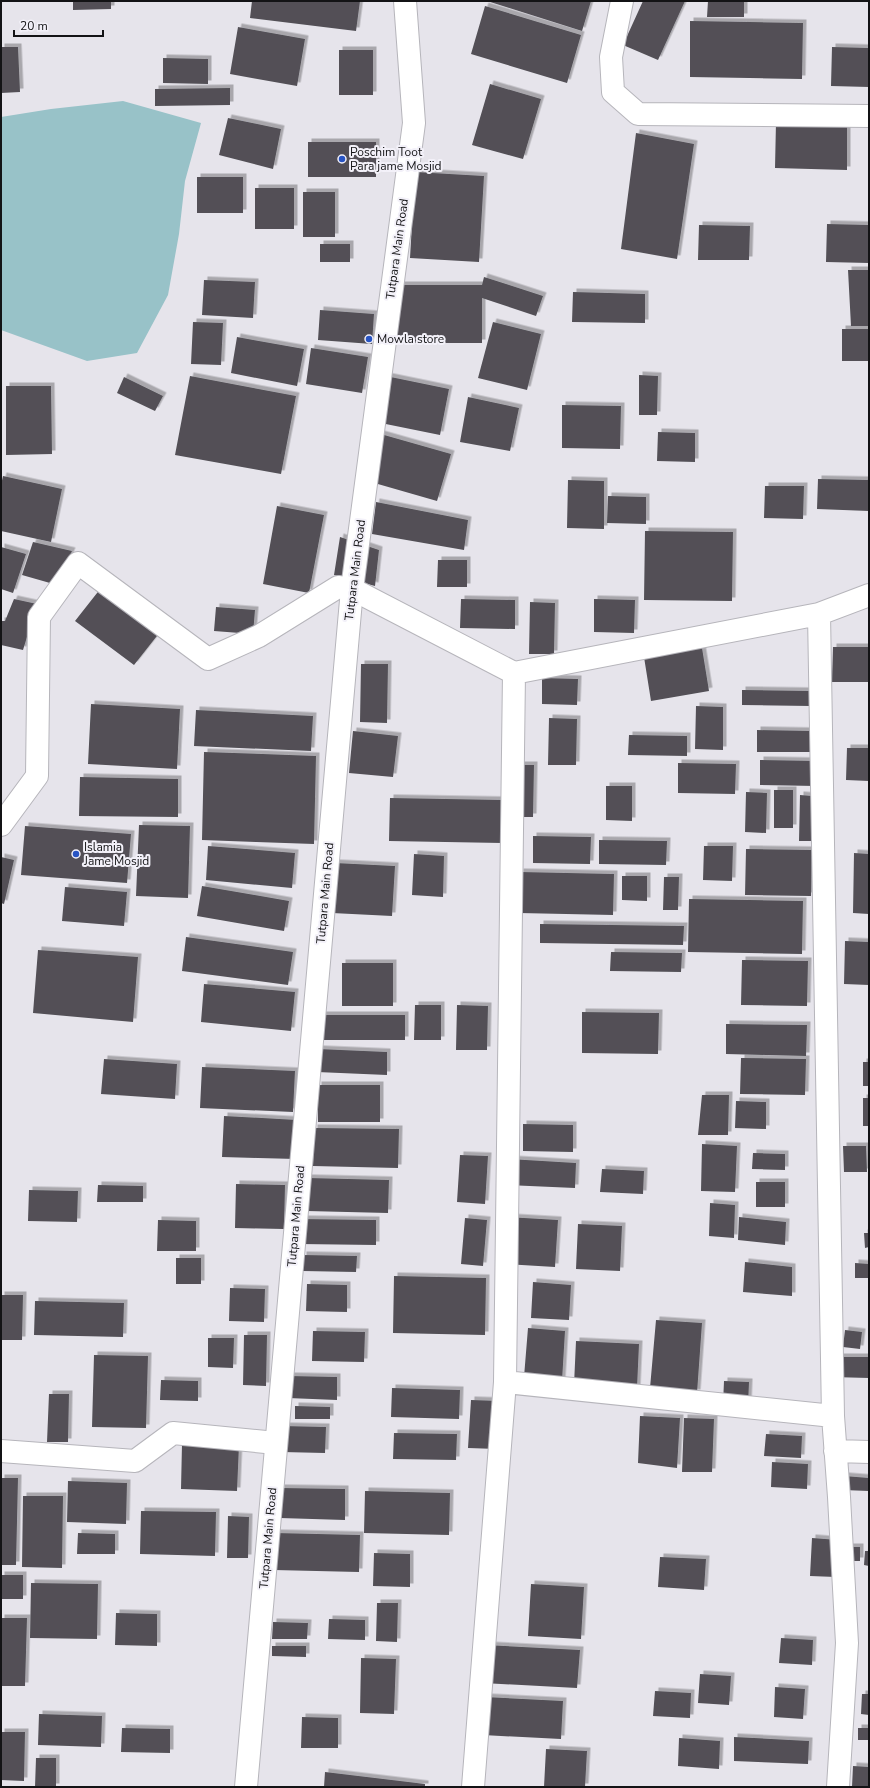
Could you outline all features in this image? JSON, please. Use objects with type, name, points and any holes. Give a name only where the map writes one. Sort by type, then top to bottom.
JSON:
[{"type":"street","name":"Tutpara Main Road","points":[[246,1787],[276,1443],[345,588],[414,123],[405,1]]},
{"type":"street","points":[[622,1],[612,57],[613,92],[638,114],[869,116]]},
{"type":"street","points":[[1,825],[37,776],[39,617],[78,563],[208,659],[259,636],[345,588],[514,673],[819,614],[869,595]]},
{"type":"street","points":[[819,614],[833,1416],[847,1643],[838,1787]]},
{"type":"street","points":[[473,1787],[505,1382],[514,673]]},
{"type":"street","points":[[505,1382],[833,1416]]},
{"type":"street","points":[[1,1451],[134,1462],[173,1433],[276,1443]]},
{"type":"street","points":[[836,1451],[869,1452]]},
{"type":"water","points":[[123,101],[201,123],[185,181],[179,234],[168,295],[137,353],[87,361],[1,330],[1,117],[51,109]]},
{"type":"building","points":[[73,1],[111,1],[111,9],[73,10]]},
{"type":"building","points":[[252,1],[360,1],[356,31],[250,18]]},
{"type":"building","points":[[487,1],[591,1],[582,31]]},
{"type":"building","points":[[643,1],[685,1],[658,60],[623,45]]},
{"type":"building","points":[[708,1],[744,1],[744,17],[707,17]]},
{"type":"building","points":[[485,6],[581,35],[567,83],[471,54]]},
{"type":"building","points":[[690,21],[803,23],[802,79],[690,77]]},
{"type":"building","points":[[238,27],[305,39],[297,86],[230,74]]},
{"type":"building","points":[[1,47],[18,47],[20,92],[1,93]]},
{"type":"building","points":[[832,47],[869,48],[869,87],[831,86]]},
{"type":"building","points":[[339,50],[373,50],[373,95],[339,95]]},
{"type":"building","points":[[163,58],[208,59],[208,84],[163,83]]},
{"type":"building","points":[[490,84],[541,99],[523,159],[472,145]]},
{"type":"building","points":[[230,88],[230,105],[155,106],[155,89]]},
{"type":"building","points":[[228,118],[281,129],[273,169],[219,155]]},
{"type":"building","points":[[776,122],[847,123],[847,170],[775,168]]},
{"type":"building","points":[[636,133],[694,144],[677,259],[621,249]]},
{"type":"building","name":"Poschim Toot Para jame Mosjid","points":[[308,142],[376,142],[376,177],[308,177]]},
{"type":"building","points":[[415,172],[484,176],[479,262],[410,258]]},
{"type":"building","points":[[197,177],[243,177],[243,213],[197,213]]},
{"type":"building","points":[[255,188],[294,188],[294,229],[255,229]]},
{"type":"building","points":[[303,192],[335,192],[335,237],[303,237]]},
{"type":"building","points":[[827,224],[869,225],[869,263],[826,262]]},
{"type":"building","points":[[699,225],[750,226],[749,260],[698,260]]},
{"type":"building","points":[[320,244],[350,244],[350,262],[320,262]]},
{"type":"building","points":[[848,270],[869,270],[869,326],[851,326]]},
{"type":"building","points":[[484,277],[543,296],[536,316],[482,298],[482,343],[397,343],[397,285],[482,285]]},
{"type":"building","points":[[204,280],[255,282],[253,318],[202,315]]},
{"type":"building","points":[[573,292],[645,294],[645,323],[572,322]]},
{"type":"building","points":[[320,310],[374,314],[372,344],[318,340]]},
{"type":"building","points":[[193,322],[223,323],[221,365],[191,364]]},
{"type":"building","points":[[493,322],[541,334],[527,390],[478,378]]},
{"type":"building","points":[[842,329],[869,329],[869,361],[842,361]]},
{"type":"building","points":[[237,337],[304,349],[297,386],[231,373]]},
{"type":"building","points":[[311,348],[368,357],[362,393],[306,384]]},
{"type":"building","points":[[376,374],[449,389],[440,435],[366,420]]},
{"type":"building","points":[[639,375],[658,376],[657,415],[639,415]]},
{"type":"building","points":[[190,376],[296,396],[281,474],[175,455]]},
{"type":"building","points":[[124,377],[163,396],[155,411],[117,393]]},
{"type":"building","points":[[6,386],[51,386],[52,454],[6,455]]},
{"type":"building","points":[[468,397],[519,408],[510,451],[460,442]]},
{"type":"building","points":[[562,405],[621,406],[620,449],[562,448]]},
{"type":"building","points":[[370,431],[451,454],[437,501],[357,478]]},
{"type":"building","points":[[658,432],[695,433],[695,462],[657,461]]},
{"type":"building","points":[[3,476],[62,489],[51,542],[1,531],[1,485]]},
{"type":"building","points":[[818,479],[869,480],[869,511],[817,509]]},
{"type":"building","points":[[568,480],[604,481],[604,529],[567,528]]},
{"type":"building","points":[[765,486],[804,486],[803,519],[764,518]]},
{"type":"building","points":[[608,496],[646,497],[646,524],[607,523]]},
{"type":"building","points":[[376,502],[468,520],[464,550],[372,534]]},
{"type":"building","points":[[277,506],[324,515],[309,593],[263,584]]},
{"type":"building","points":[[645,531],[733,532],[732,601],[644,600]]},
{"type":"building","points":[[340,537],[379,550],[375,586],[334,575]]},
{"type":"building","points":[[33,542],[72,551],[57,585],[22,575]]},
{"type":"building","points":[[1,547],[26,554],[13,593],[1,589]]},
{"type":"building","points":[[438,560],[467,560],[467,587],[437,587]]},
{"type":"building","points":[[101,588],[160,632],[134,665],[75,621]]},
{"type":"building","points":[[14,599],[37,604],[23,650],[1,645],[1,621],[5,621]]},
{"type":"building","points":[[461,599],[515,600],[515,629],[460,628]]},
{"type":"building","points":[[594,599],[635,600],[634,633],[594,632]]},
{"type":"building","points":[[530,602],[555,603],[554,654],[529,654]]},
{"type":"building","points":[[216,607],[255,610],[253,634],[214,631]]},
{"type":"building","points":[[833,647],[869,647],[869,682],[832,682]]},
{"type":"building","points":[[702,648],[709,691],[651,701],[644,657]]},
{"type":"building","points":[[361,664],[388,664],[387,723],[360,722]]},
{"type":"building","points":[[542,678],[578,679],[577,705],[542,704]]},
{"type":"building","points":[[742,690],[811,691],[811,706],[742,705]]},
{"type":"building","points":[[91,704],[180,709],[177,769],[88,764]]},
{"type":"building","points":[[696,706],[723,707],[723,750],[695,749]]},
{"type":"building","points":[[196,710],[313,716],[311,751],[194,746]]},
{"type":"building","points":[[549,718],[577,719],[576,765],[548,765]]},
{"type":"building","points":[[757,730],[812,731],[812,752],[757,752]]},
{"type":"building","points":[[353,731],[398,736],[393,777],[349,773]]},
{"type":"building","points":[[629,735],[687,736],[687,756],[628,755]]},
{"type":"building","points":[[847,748],[869,748],[869,781],[846,780]]},
{"type":"building","points":[[204,752],[316,756],[314,844],[202,840]]},
{"type":"building","points":[[760,760],[816,761],[816,786],[760,785]]},
{"type":"building","points":[[678,763],[736,764],[735,794],[678,793]]},
{"type":"building","points":[[516,765],[534,765],[533,817],[516,817]]},
{"type":"building","points":[[80,777],[178,779],[178,817],[79,816]]},
{"type":"building","points":[[606,786],[632,786],[632,821],[606,820]]},
{"type":"building","points":[[774,790],[793,790],[793,828],[774,828]]},
{"type":"building","points":[[746,792],[767,793],[766,833],[745,832]]},
{"type":"building","points":[[800,795],[812,796],[811,841],[799,841]]},
{"type":"building","points":[[390,798],[503,800],[502,843],[389,841]]},
{"type":"building","points":[[139,825],[190,826],[188,898],[136,896]]},
{"type":"building","name":"Islamia Jame Mosjid","points":[[25,826],[131,834],[127,883],[21,875]]},
{"type":"building","points":[[533,836],[591,837],[590,864],[533,863]]},
{"type":"building","points":[[599,840],[667,841],[666,865],[599,864]]},
{"type":"building","points":[[208,846],[295,853],[292,888],[206,880]]},
{"type":"building","points":[[704,846],[733,846],[732,881],[703,880]]},
{"type":"building","points":[[746,849],[812,850],[811,896],[745,895]]},
{"type":"building","points":[[854,853],[869,854],[869,914],[853,913]]},
{"type":"building","points":[[414,854],[444,856],[443,897],[412,895]]},
{"type":"building","points":[[1,857],[14,860],[4,904],[1,903]]},
{"type":"building","points":[[335,863],[395,866],[392,916],[332,913]]},
{"type":"building","points":[[520,872],[614,874],[613,915],[519,913]]},
{"type":"building","points":[[622,876],[647,876],[647,901],[622,900]]},
{"type":"building","points":[[664,877],[679,877],[678,910],[663,910]]},
{"type":"building","points":[[202,886],[289,901],[284,931],[197,916]]},
{"type":"building","points":[[65,887],[127,892],[124,926],[62,921]]},
{"type":"building","points":[[689,899],[803,901],[802,954],[688,952]]},
{"type":"building","points":[[540,924],[684,926],[683,945],[540,943]]},
{"type":"building","points":[[186,937],[293,952],[288,985],[182,971]]},
{"type":"building","points":[[845,941],[869,942],[869,985],[844,984]]},
{"type":"building","points":[[38,950],[138,957],[133,1022],[33,1013]]},
{"type":"building","points":[[611,952],[682,953],[681,972],[610,971]]},
{"type":"building","points":[[742,960],[808,961],[807,1006],[741,1005]]},
{"type":"building","points":[[342,963],[393,963],[393,1006],[342,1006]]},
{"type":"building","points":[[204,984],[295,992],[291,1031],[201,1022]]},
{"type":"building","points":[[415,1005],[441,1005],[441,1040],[414,1040]]},
{"type":"building","points":[[457,1005],[488,1006],[487,1050],[456,1050]]},
{"type":"building","points":[[582,1012],[659,1013],[658,1054],[582,1053]]},
{"type":"building","points":[[322,1015],[405,1015],[405,1040],[322,1040]]},
{"type":"building","points":[[726,1024],[807,1025],[806,1056],[726,1054]]},
{"type":"building","points":[[318,1049],[387,1052],[387,1075],[317,1072]]},
{"type":"building","points":[[741,1058],[806,1059],[805,1095],[740,1094]]},
{"type":"building","points":[[104,1059],[177,1064],[175,1099],[101,1094]]},
{"type":"building","points":[[863,1062],[869,1062],[869,1086],[863,1086]]},
{"type":"building","points":[[202,1067],[295,1071],[293,1112],[200,1108]]},
{"type":"building","points":[[318,1085],[380,1085],[380,1122],[318,1122]]},
{"type":"building","points":[[702,1095],[729,1095],[728,1135],[698,1135]]},
{"type":"building","points":[[863,1098],[869,1098],[869,1126],[863,1126]]},
{"type":"building","points":[[736,1101],[766,1102],[766,1129],[735,1128]]},
{"type":"building","points":[[224,1116],[297,1120],[296,1159],[222,1157]]},
{"type":"building","points":[[523,1124],[573,1125],[573,1152],[523,1151]]},
{"type":"building","points":[[314,1128],[399,1129],[398,1168],[313,1166]]},
{"type":"building","points":[[702,1144],[737,1146],[735,1192],[701,1191]]},
{"type":"building","points":[[843,1146],[866,1146],[867,1172],[844,1172]]},
{"type":"building","points":[[753,1153],[785,1154],[785,1170],[752,1169]]},
{"type":"building","points":[[460,1155],[488,1156],[485,1204],[457,1202]]},
{"type":"building","points":[[509,1159],[576,1163],[575,1188],[507,1185]]},
{"type":"building","points":[[602,1169],[644,1171],[643,1194],[600,1192]]},
{"type":"building","points":[[308,1178],[389,1180],[388,1213],[307,1211]]},
{"type":"building","points":[[756,1182],[785,1182],[785,1207],[756,1207]]},
{"type":"building","points":[[236,1184],[285,1185],[284,1229],[235,1228]]},
{"type":"building","points":[[98,1185],[143,1186],[143,1202],[97,1202]]},
{"type":"building","points":[[29,1190],[78,1191],[77,1222],[28,1221]]},
{"type":"building","points":[[710,1203],[735,1205],[734,1238],[709,1236]]},
{"type":"building","points":[[507,1217],[558,1220],[555,1267],[505,1264]]},
{"type":"building","points":[[739,1217],[786,1222],[785,1245],[738,1240]]},
{"type":"building","points":[[465,1218],[487,1220],[483,1266],[461,1264]]},
{"type":"building","points":[[300,1219],[376,1220],[376,1245],[300,1244]]},
{"type":"building","points":[[158,1220],[196,1221],[196,1251],[157,1251]]},
{"type":"building","points":[[578,1224],[622,1226],[620,1271],[576,1269]]},
{"type":"building","points":[[864,1233],[869,1233],[869,1247],[865,1248]]},
{"type":"building","points":[[303,1255],[357,1256],[356,1272],[303,1271]]},
{"type":"building","points":[[176,1258],[201,1258],[201,1284],[176,1284]]},
{"type":"building","points":[[745,1262],[792,1267],[792,1296],[743,1292]]},
{"type":"building","points":[[855,1263],[869,1264],[869,1278],[855,1278]]},
{"type":"building","points":[[394,1276],[486,1278],[485,1335],[393,1333]]},
{"type":"building","points":[[533,1282],[571,1285],[569,1320],[531,1318]]},
{"type":"building","points":[[307,1284],[347,1285],[347,1312],[306,1311]]},
{"type":"building","points":[[230,1288],[265,1289],[264,1322],[229,1321]]},
{"type":"building","points":[[1,1295],[23,1295],[22,1340],[1,1340]]},
{"type":"building","points":[[35,1301],[124,1303],[123,1337],[34,1335]]},
{"type":"building","points":[[656,1320],[702,1323],[697,1393],[650,1388]]},
{"type":"building","points":[[528,1328],[565,1331],[562,1381],[524,1377]]},
{"type":"building","points":[[845,1330],[862,1332],[860,1349],[843,1347]]},
{"type":"building","points":[[313,1331],[365,1332],[364,1362],[312,1361]]},
{"type":"building","points":[[244,1335],[267,1335],[266,1386],[243,1385]]},
{"type":"building","points":[[208,1338],[234,1338],[233,1368],[208,1367]]},
{"type":"building","points":[[576,1341],[639,1344],[637,1388],[574,1385]]},
{"type":"building","points":[[94,1355],[148,1356],[146,1428],[92,1427]]},
{"type":"building","points":[[832,1357],[869,1357],[869,1378],[832,1377]]},
{"type":"building","points":[[289,1376],[337,1377],[337,1400],[288,1398]]},
{"type":"building","points":[[161,1380],[198,1381],[198,1401],[160,1400]]},
{"type":"building","points":[[724,1381],[749,1382],[748,1406],[723,1404]]},
{"type":"building","points":[[392,1388],[460,1390],[459,1419],[391,1417]]},
{"type":"building","points":[[49,1394],[69,1394],[68,1442],[47,1442]]},
{"type":"building","points":[[471,1400],[499,1401],[497,1449],[468,1448]]},
{"type":"building","points":[[295,1406],[330,1407],[330,1419],[295,1419]]},
{"type":"building","points":[[640,1416],[680,1418],[677,1468],[638,1463]]},
{"type":"building","points":[[684,1418],[714,1419],[712,1472],[682,1472]]},
{"type":"building","points":[[282,1426],[326,1427],[325,1453],[282,1452]]},
{"type":"building","points":[[394,1433],[457,1434],[456,1460],[393,1459]]},
{"type":"building","points":[[766,1434],[802,1436],[801,1458],[764,1456]]},
{"type":"building","points":[[182,1444],[239,1445],[237,1491],[181,1489]]},
{"type":"building","points":[[772,1462],[808,1464],[807,1489],[771,1487]]},
{"type":"building","points":[[844,1476],[869,1478],[869,1491],[843,1490]]},
{"type":"building","points":[[1,1478],[18,1478],[16,1565],[1,1565]]},
{"type":"building","points":[[68,1481],[127,1483],[126,1524],[67,1522]]},
{"type":"building","points":[[281,1488],[345,1489],[345,1520],[280,1518]]},
{"type":"building","points":[[365,1491],[450,1493],[449,1535],[364,1533]]},
{"type":"building","points":[[23,1496],[63,1496],[62,1568],[22,1567]]},
{"type":"building","points":[[141,1511],[216,1512],[215,1556],[140,1554]]},
{"type":"building","points":[[228,1516],[249,1517],[248,1558],[227,1558]]},
{"type":"building","points":[[78,1533],[115,1534],[115,1554],[77,1554]]},
{"type":"building","points":[[275,1533],[360,1535],[359,1572],[274,1570]]},
{"type":"building","points":[[812,1538],[838,1540],[836,1577],[810,1576]]},
{"type":"building","points":[[847,1547],[860,1547],[860,1561],[847,1561]]},
{"type":"building","points":[[865,1551],[869,1551],[869,1566],[864,1565]]},
{"type":"building","points":[[374,1553],[410,1554],[410,1587],[373,1586]]},
{"type":"building","points":[[660,1557],[706,1559],[704,1590],[658,1587]]},
{"type":"building","points":[[1,1575],[23,1575],[23,1599],[1,1599]]},
{"type":"building","points":[[31,1583],[98,1584],[97,1639],[30,1638]]},
{"type":"building","points":[[531,1584],[584,1587],[581,1639],[528,1636]]},
{"type":"building","points":[[377,1603],[398,1603],[397,1642],[376,1641]]},
{"type":"building","points":[[116,1613],[157,1614],[157,1646],[115,1645]]},
{"type":"building","points":[[1,1618],[27,1618],[25,1686],[1,1686]]},
{"type":"building","points":[[329,1619],[365,1620],[365,1640],[328,1639]]},
{"type":"building","points":[[273,1622],[308,1623],[307,1639],[272,1639]]},
{"type":"building","points":[[781,1638],[813,1640],[812,1665],[779,1663]]},
{"type":"building","points":[[485,1645],[580,1650],[577,1688],[483,1683]]},
{"type":"building","points":[[272,1646],[306,1646],[306,1657],[272,1656]]},
{"type":"building","points":[[361,1658],[396,1659],[394,1714],[360,1713]]},
{"type":"building","points":[[700,1674],[731,1676],[729,1705],[698,1703]]},
{"type":"building","points":[[775,1687],[805,1689],[803,1719],[774,1717]]},
{"type":"building","points":[[655,1691],[691,1693],[690,1718],[653,1716]]},
{"type":"building","points":[[862,1694],[869,1694],[869,1715],[861,1714]]},
{"type":"building","points":[[485,1697],[563,1701],[561,1739],[483,1735]]},
{"type":"building","points":[[39,1714],[102,1716],[101,1747],[38,1745]]},
{"type":"building","points":[[302,1717],[338,1718],[338,1748],[301,1748]]},
{"type":"building","points":[[122,1728],[170,1729],[170,1753],[121,1752]]},
{"type":"building","points":[[858,1728],[869,1728],[869,1740],[858,1740]]},
{"type":"building","points":[[1,1732],[25,1732],[24,1781],[1,1780]]},
{"type":"building","points":[[734,1737],[809,1741],[808,1764],[734,1761]]},
{"type":"building","points":[[679,1738],[720,1741],[719,1769],[678,1766]]},
{"type":"building","points":[[546,1749],[587,1751],[585,1787],[544,1787]]},
{"type":"building","points":[[36,1758],[56,1758],[56,1787],[35,1787]]},
{"type":"building","points":[[853,1766],[869,1767],[869,1787],[852,1787]]},
{"type":"building","points":[[325,1772],[425,1784],[425,1787],[324,1787]]},
{"type":"place","name":"Poschim Toot Para jame Mosjid","points":[[342,159]]},
{"type":"place","name":"Mowla store","points":[[369,339]]},
{"type":"place","name":"Islamia Jame Mosjid","points":[[76,854]]}]
